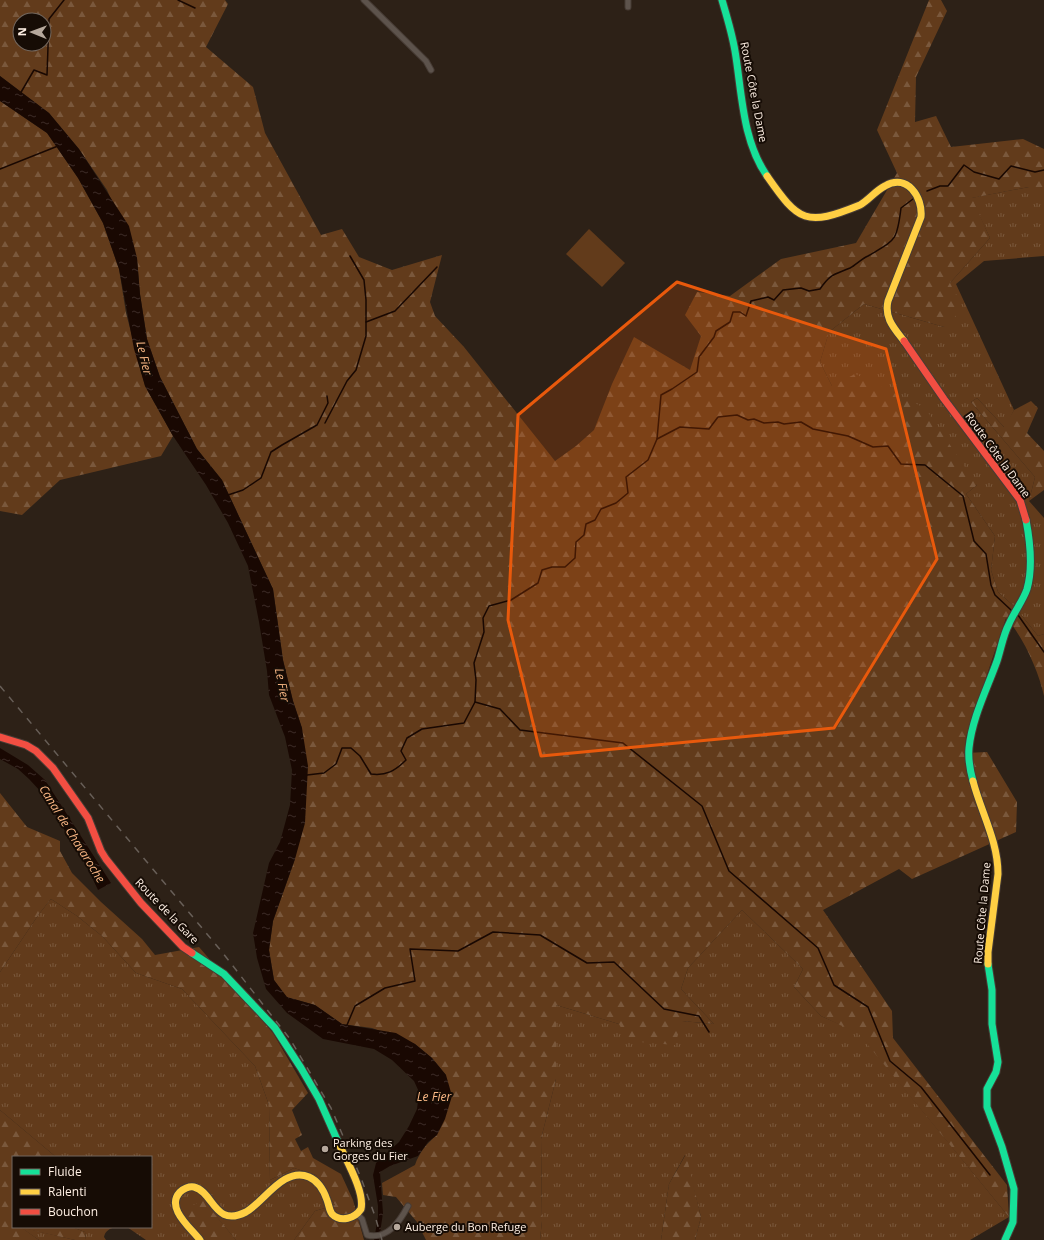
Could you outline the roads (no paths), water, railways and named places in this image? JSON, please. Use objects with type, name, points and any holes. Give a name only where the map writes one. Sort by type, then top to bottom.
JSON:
[{"type":"street","points":[[364,0],[426,61],[431,70]]},
{"type":"street","points":[[628,0],[628,7]]},
{"type":"street","name":"Route Côte la Dame","points":[[722,0],[732,33],[746,119],[756,156],[766,175],[793,210],[805,217],[814,218],[823,216],[864,203],[882,187],[891,184],[905,185],[919,196],[922,209],[921,217],[888,301],[887,316],[944,399],[1020,500],[1027,523],[1030,567],[1027,588],[1008,625],[973,727],[969,749],[970,769],[977,795],[995,846],[998,861],[998,881],[988,952],[988,966],[992,990],[992,1024],[998,1062],[996,1072],[987,1089],[986,1107],[1002,1147],[1014,1189],[1013,1222],[1005,1240]]},
{"type":"street","name":"Route de la Gare","points":[[0,737],[26,745],[36,751],[53,768],[88,818],[101,851],[106,859],[141,903],[183,946],[224,974],[274,1028],[303,1072],[322,1106],[359,1192],[362,1207],[357,1214]]},
{"type":"street","points":[[200,1240],[178,1214],[176,1207],[177,1196],[188,1188],[195,1188],[202,1191],[220,1212],[226,1215],[236,1216],[249,1210],[285,1179],[292,1176],[302,1175],[313,1179],[324,1192],[333,1215],[338,1218],[347,1219],[357,1214],[362,1219],[366,1235],[376,1238],[387,1236],[391,1233],[400,1221],[408,1206]]},
{"type":"water","name":"Le Fier","points":[[0,76],[49,113],[79,149],[129,226],[137,258],[140,294],[147,339],[160,377],[197,449],[222,480],[273,589],[283,660],[293,701],[302,728],[308,766],[305,823],[295,859],[273,921],[269,950],[274,980],[287,997],[315,1005],[342,1024],[396,1033],[415,1044],[432,1058],[446,1075],[452,1096],[445,1119],[437,1135],[428,1142],[418,1156],[390,1166],[380,1172],[383,1213],[379,1240],[374,1240],[378,1217],[378,1206],[373,1175],[376,1163],[399,1142],[409,1126],[417,1109],[419,1092],[414,1081],[392,1060],[374,1049],[323,1039],[287,1013],[266,989],[257,958],[253,933],[269,863],[280,842],[290,805],[292,770],[285,737],[269,695],[267,671],[248,566],[228,523],[206,485],[173,436],[145,386],[134,349],[119,269],[103,223],[78,178],[47,133],[0,101]]},
{"type":"water","name":"Canal de Chavaroche","points":[[0,748],[28,765],[45,780],[111,883],[98,890],[86,865],[41,792],[18,769],[0,759]]},
{"type":"waterway","points":[[20,94],[34,70],[47,75],[49,19],[64,0]]},
{"type":"waterway","points":[[178,0],[195,8]]},
{"type":"waterway","points":[[0,169],[58,146]]},
{"type":"waterway","points":[[927,191],[940,186],[948,186],[964,165],[974,172],[999,179],[1011,166],[1035,172],[1044,170]]},
{"type":"waterway","points":[[307,775],[324,773],[336,764],[342,748],[351,748],[360,756],[371,774],[390,772],[406,760],[401,751],[407,738],[422,729],[464,723],[475,702],[476,680],[474,663],[484,632],[483,618],[489,606],[511,600],[538,583],[542,570],[552,567],[565,567],[575,558],[576,542],[584,535],[586,524],[595,520],[601,509],[616,503],[628,493],[626,477],[648,460],[657,439],[661,395],[697,372],[699,357],[714,337],[716,331],[730,322],[733,312],[740,312],[746,316],[751,301],[768,297],[774,300],[783,290],[801,288],[809,291],[820,289],[833,275],[852,267],[889,243],[896,234],[901,208],[913,199]]},
{"type":"waterway","points":[[325,423],[347,381],[356,370],[366,336],[366,300],[364,280],[350,256]]},
{"type":"waterway","points":[[366,322],[395,311],[437,267]]},
{"type":"waterway","points":[[228,495],[243,490],[261,478],[271,452],[317,425],[328,403],[327,396]]},
{"type":"waterway","points":[[657,439],[680,427],[709,429],[718,417],[737,415],[748,420],[754,419],[764,423],[778,422],[784,424],[801,422],[813,429],[848,436],[873,447],[888,446],[901,464],[925,465],[963,496],[974,541],[986,554],[991,585],[995,595],[1011,610]]},
{"type":"waterway","points":[[1018,615],[1044,652]]},
{"type":"waterway","points":[[475,702],[500,709],[520,730],[623,743],[702,806],[729,871],[818,948],[834,985],[868,1007],[890,1061],[921,1087],[990,1175]]},
{"type":"waterway","points":[[347,1025],[355,1006],[385,988],[415,981],[410,949],[458,951],[493,932],[540,935],[587,963],[614,962],[664,1009],[699,1016],[709,1032]]},
{"type":"railway","points":[[0,686],[222,952],[290,1039],[331,1108],[361,1178],[382,1240]]},
{"type":"place","name":"Parking des Gorges du Fier","points":[[325,1149]]},
{"type":"place","name":"Auberge du Bon Refuge","points":[[397,1227]]}]
